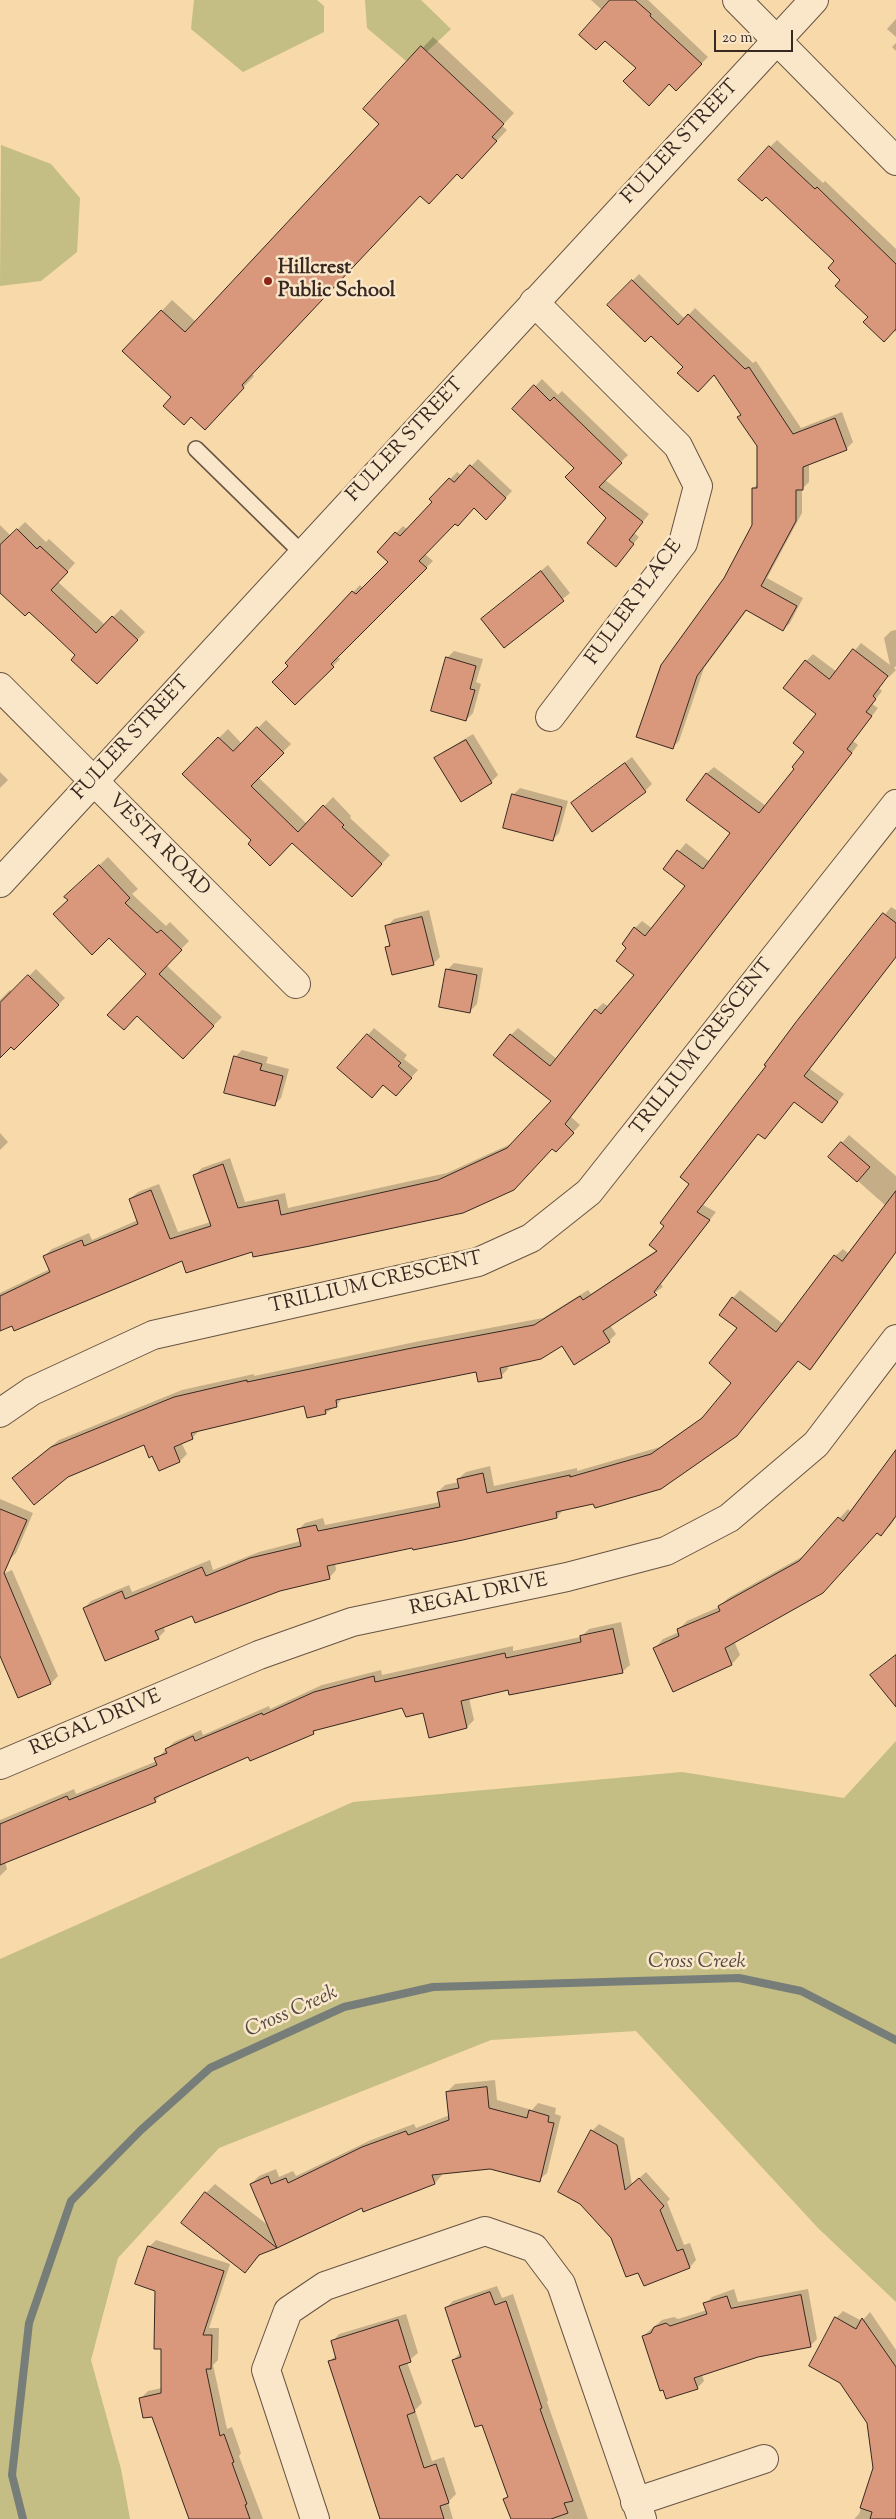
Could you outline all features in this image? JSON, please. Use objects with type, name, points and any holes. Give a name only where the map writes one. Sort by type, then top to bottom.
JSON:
[{"type":"street","points":[[737,0],[896,161]]},
{"type":"street","name":"FULLER STREET","points":[[0,883],[302,553],[814,0]]},
{"type":"street","name":"FULLER PLACE","points":[[534,302],[678,446],[698,486],[682,543],[550,717]]},
{"type":"street","name":"VESTA ROAD","points":[[0,686],[296,984]]},
{"type":"street","name":"TRILLIUM CRESCENT","points":[[0,1413],[32,1391],[153,1335],[478,1262],[531,1238],[589,1192],[896,804]]},
{"type":"street","name":"REGAL DRIVE","points":[[0,1765],[259,1655],[352,1622],[567,1577],[666,1551],[729,1518],[816,1444],[896,1339]]},
{"type":"street","points":[[315,2519],[266,2370],[288,2311],[325,2286],[485,2231],[534,2248],[561,2284],[639,2511],[764,2459]]},
{"type":"lane","points":[[196,450],[302,553]]},
{"type":"shaded area","points":[[194,0],[317,0],[324,6],[324,32],[243,72],[191,29]]},
{"type":"shaded area","points":[[365,0],[421,0],[451,29],[412,66],[367,28]]},
{"type":"shaded area","points":[[1,145],[51,164],[80,198],[77,252],[41,281],[0,286]]},
{"type":"shaded area","points":[[896,1741],[896,2302],[818,2228],[636,2031],[491,2040],[219,2148],[118,2258],[91,2360],[121,2469],[130,2519],[0,2519],[0,1959],[353,1802],[682,1772],[844,1798]]},
{"type":"building","points":[[610,0],[635,0],[702,64],[676,91],[669,84],[649,106],[623,81],[636,68],[605,41],[596,50],[579,35]]},
{"type":"building","points":[[421,46],[504,124],[492,137],[497,141],[462,179],[457,174],[429,204],[420,196],[242,385],[244,388],[205,430],[191,417],[184,425],[163,406],[171,397],[122,351],[161,310],[185,332],[379,124],[363,109]]},
{"type":"building","points":[[769,146],[815,189],[817,187],[896,264],[896,329],[884,342],[863,322],[868,317],[835,286],[840,280],[828,268],[834,261],[766,197],[762,201],[738,180]]},
{"type":"building","points":[[632,280],[678,325],[688,314],[745,369],[749,367],[793,434],[835,418],[847,450],[803,467],[803,490],[796,490],[796,521],[761,586],[797,606],[783,631],[746,610],[697,676],[673,749],[636,737],[661,665],[724,578],[752,525],[752,488],[757,488],[757,446],[737,417],[741,415],[714,375],[698,392],[677,373],[683,367],[651,336],[645,342],[607,305]]},
{"type":"building","points":[[534,385],[550,401],[554,397],[622,463],[599,487],[643,522],[629,540],[634,544],[616,567],[587,543],[606,518],[565,477],[574,468],[512,409]]},
{"type":"building","points":[[470,465],[506,498],[486,520],[474,508],[458,526],[455,524],[419,561],[427,568],[331,664],[334,667],[295,705],[272,682],[288,666],[285,663],[352,591],[356,594],[388,562],[377,552],[395,532],[400,536],[432,502],[429,499],[449,478],[454,482]]},
{"type":"building","points":[[17,529],[37,549],[40,546],[68,572],[51,590],[96,633],[112,616],[138,640],[97,684],[71,660],[75,655],[54,635],[29,612],[25,616],[0,593],[0,545]]},
{"type":"building","points":[[541,571],[564,601],[504,648],[481,619]]},
{"type":"building","points":[[853,649],[888,676],[873,696],[876,699],[866,712],[872,716],[847,749],[852,753],[565,1124],[574,1133],[556,1152],[552,1149],[514,1190],[463,1213],[253,1257],[252,1252],[186,1273],[182,1261],[14,1331],[12,1326],[0,1331],[0,1296],[50,1272],[43,1256],[82,1240],[84,1246],[138,1224],[129,1199],[151,1190],[170,1239],[211,1226],[193,1175],[223,1164],[238,1208],[278,1200],[281,1215],[438,1180],[507,1148],[551,1101],[493,1055],[510,1034],[550,1066],[595,1009],[601,1014],[634,975],[616,961],[626,948],[622,944],[634,927],[645,936],[685,886],[663,869],[677,850],[703,869],[730,833],[686,800],[706,773],[759,813],[794,769],[792,767],[804,752],[793,743],[816,714],[783,688],[805,660],[829,679]]},
{"type":"building","points":[[446,657],[476,666],[470,689],[475,690],[466,721],[431,711]]},
{"type":"building","points":[[257,727],[284,753],[251,786],[298,832],[323,805],[344,825],[342,827],[382,864],[352,897],[292,843],[270,866],[248,844],[251,840],[182,774],[218,737],[233,751]]},
{"type":"building","points":[[466,740],[492,783],[461,802],[434,758]]},
{"type":"building","points":[[625,763],[646,792],[592,832],[571,803]]},
{"type":"building","points":[[512,794],[562,807],[553,841],[503,828]]},
{"type":"building","points":[[99,865],[130,898],[125,903],[157,933],[161,930],[182,950],[159,974],[214,1026],[183,1059],[137,1016],[124,1030],[107,1015],[146,974],[109,938],[92,955],[53,914],[68,900],[64,897]]},
{"type":"building","points":[[883,913],[896,923],[896,957],[804,1076],[838,1102],[822,1123],[794,1102],[765,1139],[758,1134],[697,1212],[710,1220],[654,1292],[657,1295],[603,1331],[610,1342],[574,1365],[562,1346],[541,1359],[500,1368],[502,1378],[478,1382],[476,1372],[336,1400],[337,1407],[325,1410],[326,1414],[307,1418],[304,1406],[191,1433],[193,1439],[174,1447],[180,1462],[159,1471],[152,1456],[149,1458],[144,1445],[68,1477],[34,1505],[12,1478],[51,1447],[174,1397],[247,1380],[247,1382],[534,1325],[580,1296],[583,1300],[657,1251],[649,1245],[664,1226],[660,1223],[689,1184],[680,1177],[766,1066],[764,1065],[796,1022]]},
{"type":"building","points":[[422,917],[434,965],[392,975],[385,947],[390,946],[385,926]]},
{"type":"building","points":[[446,969],[477,975],[470,1013],[439,1007]]},
{"type":"building","points":[[28,975],[59,1005],[14,1050],[11,1047],[0,1058],[0,1003]]},
{"type":"building","points":[[367,1034],[401,1063],[398,1066],[412,1078],[396,1096],[383,1085],[372,1098],[337,1068]]},
{"type":"building","points":[[234,1056],[262,1064],[260,1070],[283,1076],[275,1106],[224,1093]]},
{"type":"building","points":[[841,1142],[870,1167],[857,1182],[828,1157]]},
{"type":"building","points":[[896,1191],[896,1252],[810,1370],[798,1361],[737,1436],[661,1489],[595,1508],[593,1504],[556,1512],[557,1518],[463,1540],[413,1550],[412,1548],[327,1566],[330,1579],[280,1591],[195,1623],[192,1616],[155,1631],[159,1639],[105,1661],[83,1608],[122,1591],[125,1599],[202,1567],[206,1576],[250,1558],[301,1546],[297,1529],[316,1525],[318,1531],[440,1507],[437,1492],[459,1488],[457,1479],[483,1473],[487,1493],[570,1475],[570,1477],[651,1454],[702,1418],[731,1383],[709,1363],[737,1328],[719,1315],[732,1297],[776,1332],[834,1255],[842,1261]]},
{"type":"building","points":[[896,1450],[896,1516],[881,1536],[877,1533],[823,1593],[725,1648],[732,1665],[673,1692],[653,1648],[679,1636],[677,1629],[720,1611],[718,1606],[799,1561],[838,1517],[843,1521]]},
{"type":"building","points":[[0,1509],[27,1520],[4,1573],[51,1684],[18,1698],[0,1656]]},
{"type":"building","points":[[613,1629],[623,1673],[509,1695],[508,1690],[461,1701],[467,1728],[429,1738],[423,1713],[406,1717],[402,1708],[313,1731],[314,1734],[250,1761],[248,1757],[154,1798],[156,1802],[0,1865],[0,1824],[67,1796],[69,1800],[157,1765],[154,1758],[167,1753],[165,1749],[193,1736],[195,1741],[262,1713],[263,1715],[314,1692],[374,1676],[375,1682],[505,1653],[506,1658],[581,1642],[580,1636]]},
{"type":"building","points":[[896,1655],[896,1707],[870,1675]]},
{"type":"building","points":[[487,2087],[489,2108],[527,2118],[529,2110],[549,2116],[548,2122],[554,2123],[540,2182],[490,2169],[432,2175],[435,2184],[363,2212],[362,2208],[277,2248],[250,2184],[268,2176],[271,2184],[286,2178],[288,2183],[362,2147],[406,2131],[408,2135],[449,2120],[446,2092]]},
{"type":"building","points":[[591,2130],[617,2145],[625,2190],[639,2178],[664,2206],[660,2210],[677,2251],[683,2249],[690,2268],[644,2286],[638,2273],[626,2277],[611,2238],[580,2204],[558,2192]]},
{"type":"building","points":[[205,2192],[277,2248],[259,2255],[245,2273],[181,2223]]},
{"type":"building","points":[[148,2246],[224,2271],[203,2335],[212,2335],[211,2369],[206,2369],[220,2436],[224,2434],[247,2504],[245,2505],[250,2519],[189,2519],[152,2417],[143,2418],[139,2398],[161,2393],[161,2349],[154,2349],[155,2291],[135,2284]]},
{"type":"building","points":[[490,2292],[495,2305],[506,2301],[542,2408],[540,2409],[573,2501],[564,2503],[568,2513],[551,2519],[511,2519],[503,2499],[508,2497],[482,2425],[475,2427],[452,2360],[461,2357],[445,2308]]},
{"type":"building","points":[[801,2295],[811,2347],[758,2357],[694,2378],[698,2389],[666,2399],[663,2390],[660,2391],[642,2336],[651,2333],[654,2327],[666,2323],[670,2326],[707,2314],[703,2303],[727,2296],[731,2308]]},
{"type":"building","points":[[835,2317],[856,2329],[862,2318],[896,2367],[896,2519],[870,2519],[872,2512],[860,2508],[873,2468],[867,2423],[840,2383],[809,2366]]},
{"type":"building","points":[[398,2320],[411,2362],[399,2366],[415,2412],[407,2415],[424,2468],[436,2464],[449,2503],[440,2506],[444,2519],[380,2519],[328,2361],[336,2359],[331,2341]]},
{"type":"waterway","name":"Cross Creek","points":[[23,2519],[12,2475],[29,2323],[71,2201],[141,2130],[210,2068],[344,2007],[433,1987],[739,1978],[801,1991],[896,2040]]},
{"type":"place","name":"Hillcrest Public School","points":[[268,281]]}]
